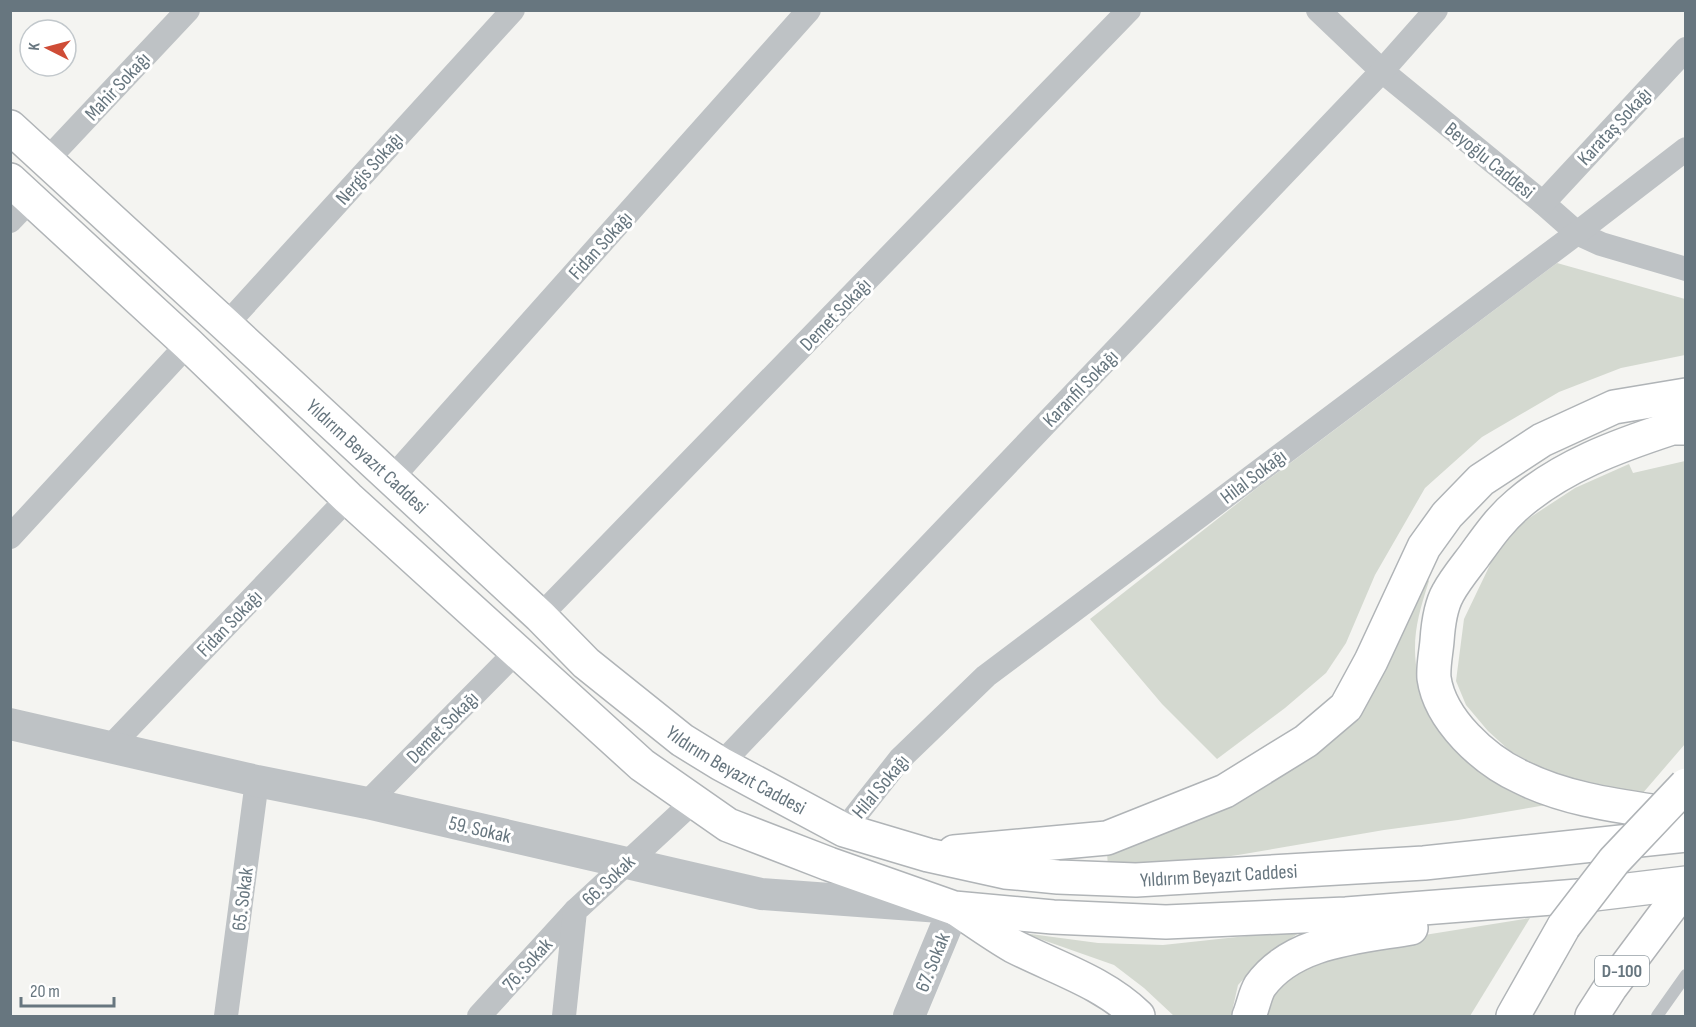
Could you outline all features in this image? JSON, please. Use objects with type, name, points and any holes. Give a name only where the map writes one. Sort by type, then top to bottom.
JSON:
[{"type":"main road","name":"Yıldırım Beyazıt Caddesi","points":[[10,127],[540,616],[586,663],[682,740],[721,764],[844,830],[928,855],[1005,872],[1137,880],[1424,863],[1686,835]]},
{"type":"main road","points":[[17,200],[188,344],[348,498],[642,765],[728,825],[954,908],[1012,945],[1089,981],[1128,1007],[1138,1017]]},
{"type":"main road","points":[[928,855],[1107,838],[1225,791],[1306,741],[1346,707],[1371,661],[1424,547],[1447,515],[1481,480],[1542,440],[1614,407],[1686,395]]},
{"type":"main road","points":[[1686,428],[1672,428],[1594,457],[1553,478],[1518,504],[1496,525],[1447,594],[1438,626],[1434,678],[1445,711],[1462,732],[1488,755],[1519,777],[1585,800],[1686,816]]},
{"type":"main road","points":[[1513,1017],[1564,926],[1614,861],[1686,785]]},
{"type":"main road","points":[[1249,1017],[1259,988],[1280,964],[1313,948],[1479,915],[1528,901],[1686,885]]},
{"type":"main road","name":"D-100","points":[[1592,1017],[1686,885]]},
{"type":"main road","points":[[954,908],[1053,917],[1166,922],[1346,914],[1578,896]]},
{"type":"street","name":"Mahir Sokağı","points":[[46,161],[188,10]]},
{"type":"street","name":"Nergis Sokağı","points":[[226,325],[513,10]]},
{"type":"street","name":"Fidan Sokağı","points":[[391,479],[809,10]]},
{"type":"street","name":"Demet Sokağı","points":[[540,616],[1129,10]]},
{"type":"street","name":"Beyoğlu Caddesi","points":[[1318,10],[1382,71],[1577,233],[1601,244],[1686,269]]},
{"type":"street","name":"Karanfil Sokağı","points":[[721,764],[1382,71],[1436,10]]},
{"type":"street","name":"Karataş Sokağı","points":[[1543,203],[1686,49]]},
{"type":"street","name":"Hilal Sokağı","points":[[844,830],[900,759],[986,676],[1577,233],[1686,148]]},
{"type":"street","points":[[10,537],[188,344]]},
{"type":"street","name":"Fidan Sokağı","points":[[110,747],[348,498]]},
{"type":"street","name":"Demet Sokağı","points":[[367,803],[517,651]]},
{"type":"street","name":"59. Sokak","points":[[10,724],[761,894],[954,908]]},
{"type":"street","name":"65. Sokak","points":[[226,1017],[257,781]]},
{"type":"street","name":"66. Sokak","points":[[564,1017],[574,911],[694,801]]},
{"type":"street","name":"67. Sokak","points":[[909,1017],[954,908]]},
{"type":"street","name":"76. Sokak","points":[[479,1017],[574,911]]},
{"type":"lane","points":[[1657,1017],[1686,975]]},
{"type":"shaded area","points":[[1557,263],[1685,299],[1685,355],[1621,368],[1559,392],[1482,437],[1425,488],[1375,575],[1346,643],[1326,673],[1285,708],[1217,759],[1162,704],[1090,619],[1257,488]]},
{"type":"shaded area","points":[[1685,461],[1685,744],[1636,801],[1539,767],[1510,751],[1488,731],[1466,705],[1456,681],[1464,619],[1499,546],[1520,524],[1575,488],[1629,464],[1633,473]]},
{"type":"shaded area","points":[[1424,575],[1429,581],[1418,621],[1415,645],[1420,686],[1552,804],[1238,855],[1174,864],[1108,867],[1107,853],[1264,783],[1302,764],[1325,745],[1345,724],[1391,658]]},
{"type":"shaded area","points":[[1530,918],[1470,1016],[1263,1016],[1274,990],[1300,963],[1343,948]]},
{"type":"shaded area","points":[[1303,930],[1263,958],[1238,985],[1231,1016],[1174,1016],[1144,988],[1114,965],[1023,933],[1098,943],[1163,945]]}]
